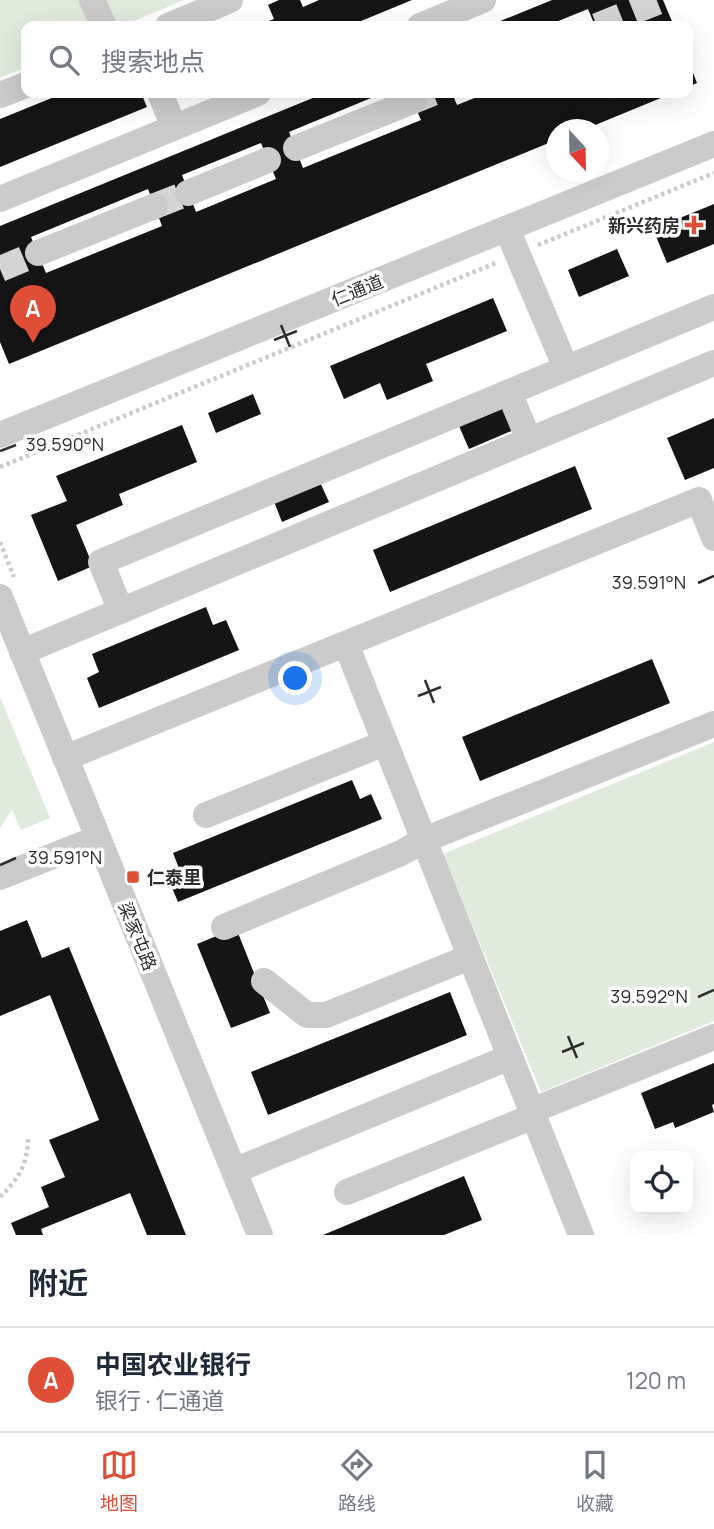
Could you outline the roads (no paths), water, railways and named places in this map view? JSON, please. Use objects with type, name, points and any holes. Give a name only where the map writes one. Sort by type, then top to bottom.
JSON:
[{"type":"street","points":[[92,0],[102,21]]},
{"type":"street","points":[[180,21],[230,0]]},
{"type":"street","points":[[427,21],[445,7],[483,0]]},
{"type":"street","points":[[0,95],[21,87]]},
{"type":"street","points":[[162,98],[174,127]]},
{"type":"street","points":[[0,199],[246,98]]},
{"type":"street","points":[[296,148],[413,101]]},
{"type":"street","name":"仁通道","points":[[0,436],[714,144]]},
{"type":"street","points":[[188,193],[268,160]]},
{"type":"street","points":[[38,253],[155,206]]},
{"type":"street","points":[[507,229],[566,368]]},
{"type":"street","points":[[121,611],[101,562],[714,307]]},
{"type":"street","points":[[22,652],[714,363]]},
{"type":"street","points":[[509,392],[529,440]]},
{"type":"street","points":[[65,758],[699,500],[714,538]]},
{"type":"street","name":"梁家屯路","points":[[0,597],[260,1235]]},
{"type":"street","points":[[346,644],[581,1235]]},
{"type":"street","points":[[224,927],[401,853],[424,840],[714,724]]},
{"type":"street","points":[[206,815],[385,743]]},
{"type":"street","points":[[0,877],[98,838]]},
{"type":"street","points":[[264,981],[307,1015],[326,1015],[470,957]]},
{"type":"street","points":[[347,1192],[714,1037]]},
{"type":"street","points":[[234,1171],[510,1056]]},
{"type":"tunnel","points":[[610,21],[662,0]]},
{"type":"tunnel","points":[[413,101],[420,98]]},
{"type":"tunnel","points":[[155,206],[188,193]]},
{"type":"tunnel","points":[[0,269],[38,253]]},
{"type":"place","name":"新兴药房","points":[[694,225]]},
{"type":"place","name":"中国农业银行","points":[[33,343]]},
{"type":"place","name":"仁泰里","points":[[133,877]]}]
